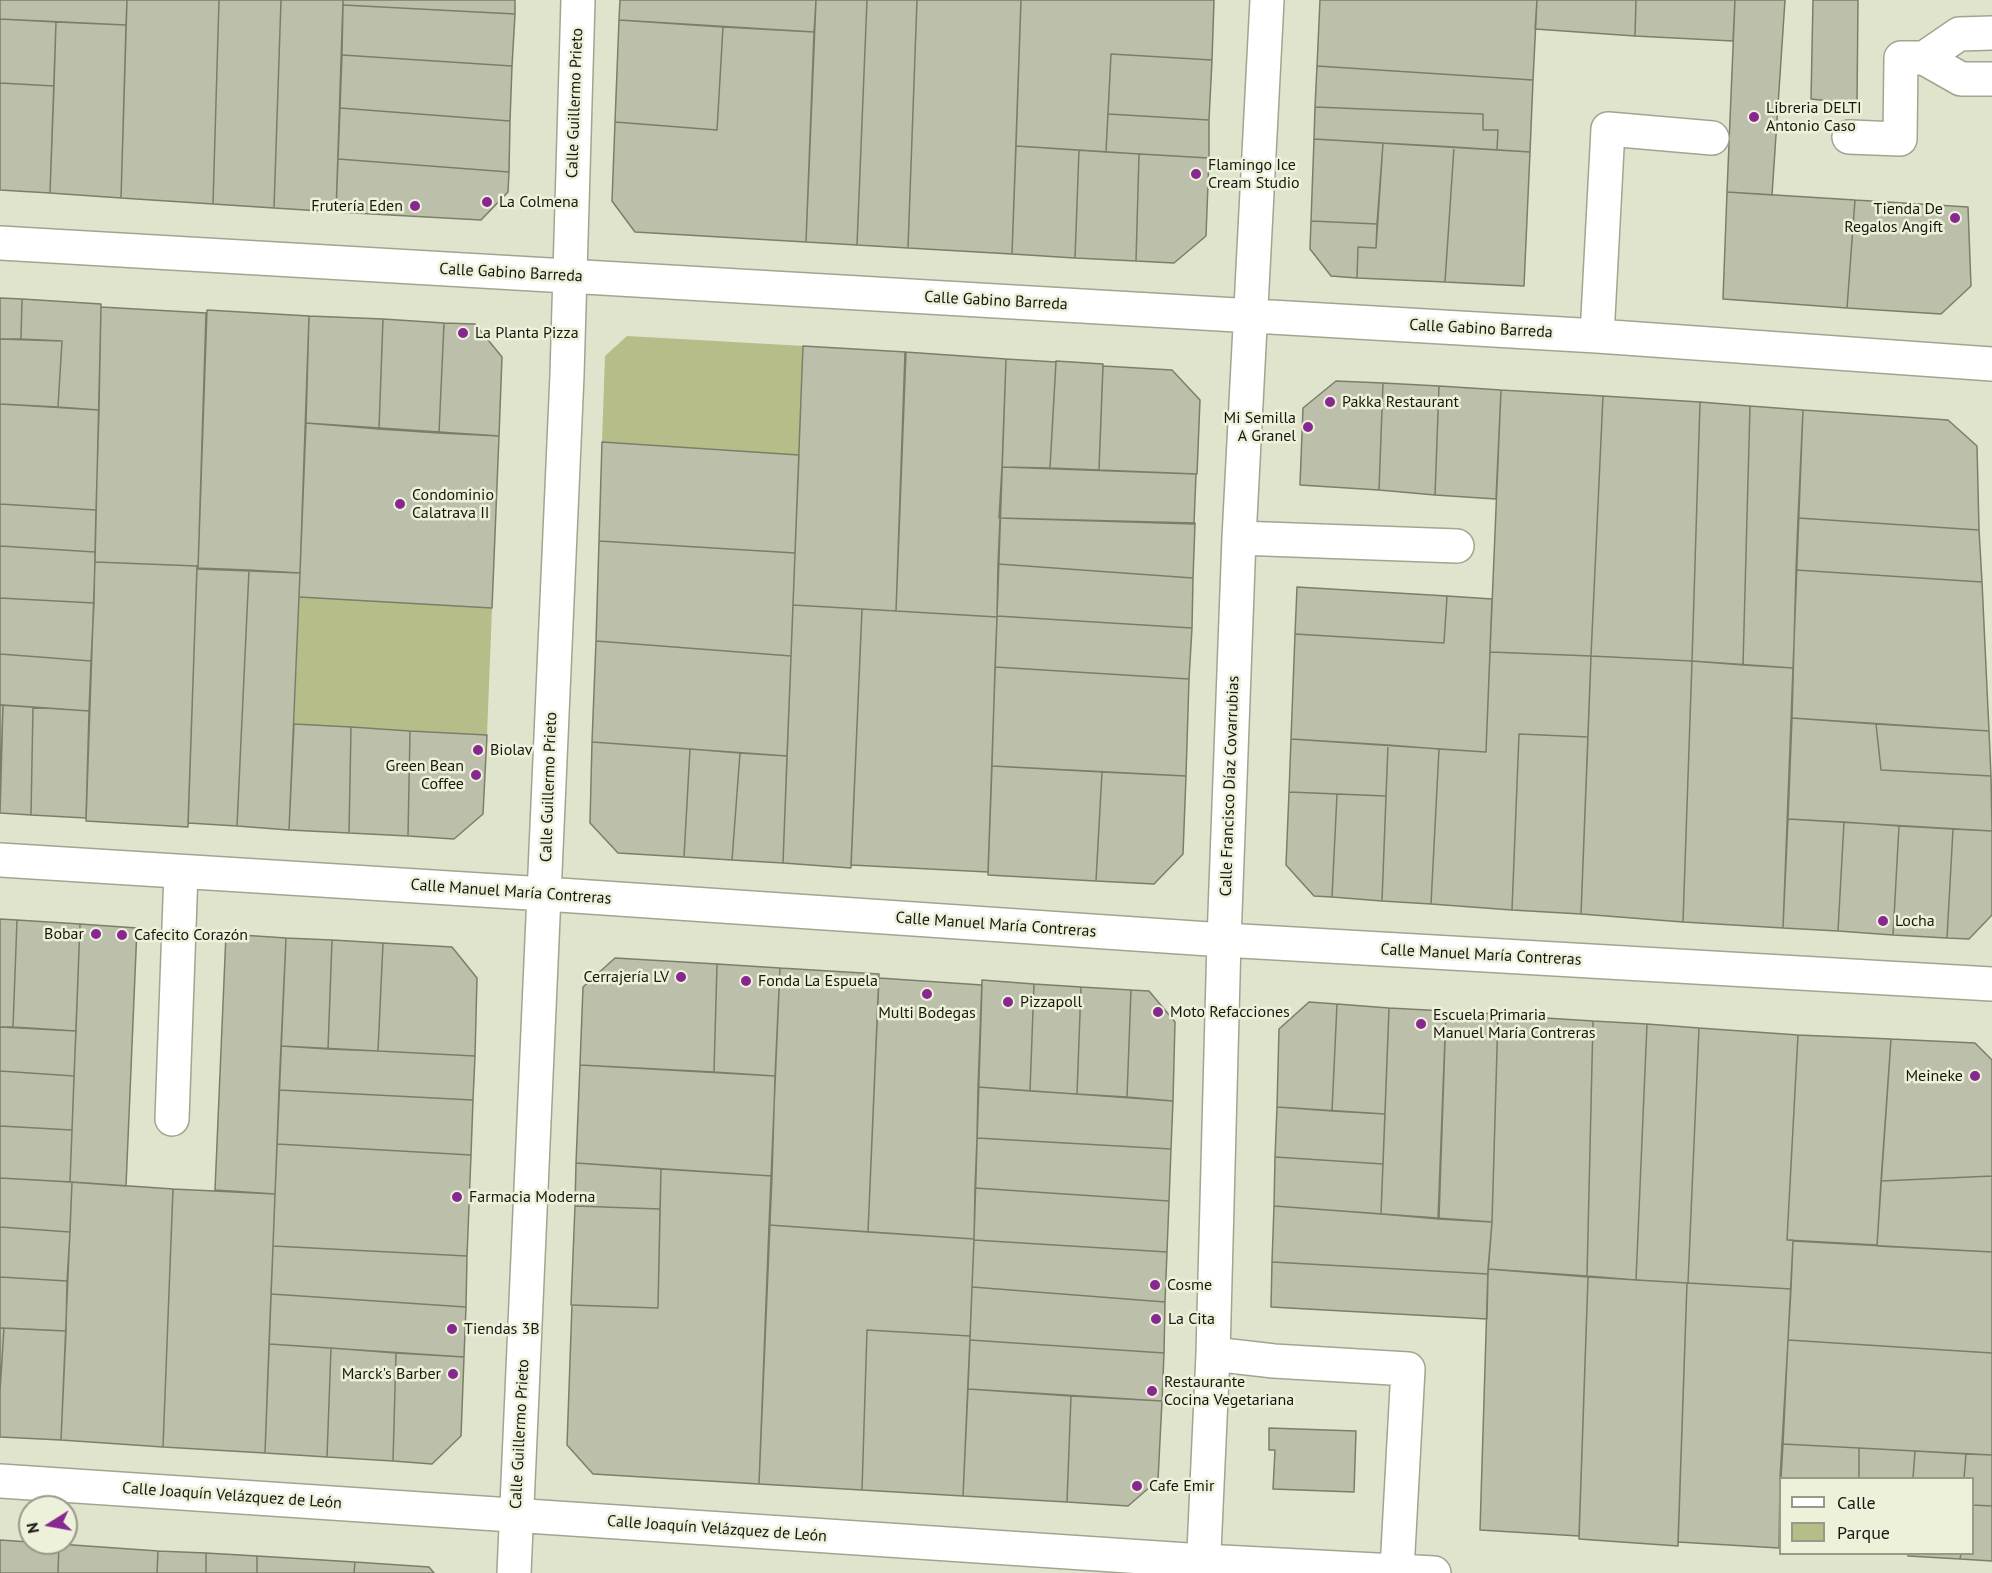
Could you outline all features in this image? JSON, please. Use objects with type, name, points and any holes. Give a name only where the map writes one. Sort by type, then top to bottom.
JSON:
[{"type":"street","name":"Calle Guillermo Prieto","points":[[514,1573],[545,894],[578,0]]},
{"type":"street","name":"Calle Francisco Díaz Covarrubias","points":[[1203,1567],[1213,1354],[1224,940],[1239,537],[1267,0]]},
{"type":"street","points":[[1924,58],[1959,34],[1992,33]]},
{"type":"street","points":[[1850,137],[1900,139],[1901,57],[1924,58],[1961,78],[1992,79]]},
{"type":"street","points":[[1597,336],[1608,129],[1712,138]]},
{"type":"street","name":"Calle Gabino Barreda","points":[[0,243],[1597,336],[1992,364]]},
{"type":"street","points":[[1239,537],[1457,546]]},
{"type":"street","name":"Calle Manuel María Contreras","points":[[0,860],[1224,940],[1992,984]]},
{"type":"street","points":[[171,1119],[181,872]]},
{"type":"street","points":[[1213,1354],[1274,1361],[1408,1369],[1397,1570]]},
{"type":"street","name":"Calle Joaquín Velázquez de León","points":[[0,1481],[517,1515],[1203,1567],[1397,1570],[1434,1573]]},
{"type":"green space","points":[[627,336],[804,346],[799,455],[602,442],[605,356]]},
{"type":"green space","points":[[299,597],[492,608],[487,735],[294,724]]},
{"type":"building","points":[[0,0],[127,0],[126,25],[0,19]]},
{"type":"building","points":[[127,0],[219,0],[213,204],[121,198]]},
{"type":"building","points":[[219,0],[281,0],[274,208],[213,204]]},
{"type":"building","points":[[281,0],[343,0],[336,212],[274,208]]},
{"type":"building","points":[[343,0],[515,0],[515,14],[343,5]]},
{"type":"building","points":[[620,0],[816,0],[814,32],[619,20]]},
{"type":"building","points":[[816,0],[867,0],[857,245],[806,242]]},
{"type":"building","points":[[867,0],[917,0],[908,248],[857,245]]},
{"type":"building","points":[[917,0],[1021,0],[1012,254],[908,248]]},
{"type":"building","points":[[1021,0],[1214,0],[1212,60],[1111,54],[1106,152],[1016,146]]},
{"type":"building","points":[[1320,0],[1537,0],[1533,80],[1317,66]]},
{"type":"building","points":[[1537,0],[1636,0],[1635,36],[1535,29]]},
{"type":"building","points":[[1636,0],[1735,0],[1733,41],[1635,36]]},
{"type":"building","name":"Libreria DELTI Antonio Caso","points":[[1735,0],[1785,0],[1772,195],[1727,192]]},
{"type":"building","name":"Libreria DELTI Antonio Caso","points":[[1813,0],[1858,0],[1857,104],[1811,99]]},
{"type":"building","points":[[343,5],[515,14],[512,66],[342,55]]},
{"type":"building","points":[[0,19],[56,22],[54,86],[0,83]]},
{"type":"building","points":[[619,20],[723,27],[717,130],[615,122]]},
{"type":"building","points":[[56,22],[126,25],[121,198],[50,193]]},
{"type":"building","points":[[723,27],[814,32],[806,242],[635,232],[612,201],[615,122],[717,130]]},
{"type":"building","points":[[1111,54],[1212,60],[1209,120],[1108,114]]},
{"type":"building","points":[[342,55],[512,66],[510,121],[340,108]]},
{"type":"building","points":[[1317,66],[1533,80],[1530,152],[1497,150],[1498,130],[1483,130],[1483,114],[1315,107]]},
{"type":"building","points":[[0,83],[54,86],[50,193],[0,190]]},
{"type":"building","points":[[1315,107],[1483,114],[1483,130],[1498,130],[1497,150],[1314,139]]},
{"type":"building","points":[[340,108],[510,121],[509,172],[338,159]]},
{"type":"building","points":[[1108,114],[1209,120],[1209,158],[1106,152]]},
{"type":"building","points":[[1314,139],[1383,143],[1377,224],[1311,221]]},
{"type":"building","points":[[1383,143],[1454,147],[1445,282],[1357,278],[1358,247],[1376,248]]},
{"type":"building","points":[[1016,146],[1079,150],[1075,258],[1012,254]]},
{"type":"building","points":[[1454,147],[1530,152],[1524,286],[1445,282]]},
{"type":"building","points":[[1079,150],[1139,154],[1136,261],[1075,258]]},
{"type":"building","points":[[1139,154],[1209,158],[1206,236],[1174,263],[1136,261]]},
{"type":"building","points":[[338,159],[509,172],[508,192],[481,220],[336,212]]},
{"type":"building","points":[[1727,192],[1855,200],[1847,308],[1723,299]]},
{"type":"building","points":[[1855,200],[1968,207],[1971,286],[1941,314],[1847,308]]},
{"type":"building","points":[[1311,221],[1377,224],[1376,248],[1358,247],[1357,278],[1331,276],[1310,249]]},
{"type":"building","points":[[0,298],[22,299],[21,339],[0,339]]},
{"type":"building","points":[[22,299],[101,304],[99,410],[58,407],[62,341],[21,339]]},
{"type":"building","points":[[101,307],[206,313],[198,569],[197,566],[95,562]]},
{"type":"building","points":[[207,310],[309,316],[300,573],[198,569]]},
{"type":"building","points":[[309,316],[383,319],[379,429],[306,423]]},
{"type":"building","points":[[383,319],[444,323],[439,433],[379,429]]},
{"type":"building","points":[[444,323],[475,324],[502,357],[499,436],[439,433]]},
{"type":"building","points":[[0,339],[62,341],[58,407],[0,404]]},
{"type":"building","points":[[803,346],[906,352],[896,611],[793,605]]},
{"type":"building","points":[[905,352],[1006,359],[997,617],[896,611]]},
{"type":"building","points":[[1006,359],[1056,362],[1050,468],[1002,467]]},
{"type":"building","points":[[1056,361],[1103,364],[1099,470],[1050,468]]},
{"type":"building","points":[[1103,366],[1172,370],[1200,400],[1197,474],[1099,470]]},
{"type":"building","points":[[1336,381],[1383,383],[1379,490],[1300,485],[1303,408]]},
{"type":"building","points":[[1383,383],[1439,386],[1435,495],[1379,490]]},
{"type":"building","points":[[1439,386],[1501,390],[1496,499],[1435,495]]},
{"type":"building","points":[[1501,390],[1603,396],[1591,656],[1490,652]]},
{"type":"building","points":[[1603,396],[1700,402],[1692,661],[1591,656]]},
{"type":"building","points":[[1700,402],[1750,406],[1743,665],[1692,661]]},
{"type":"building","points":[[0,404],[99,410],[96,510],[0,504]]},
{"type":"building","points":[[1750,406],[1803,410],[1793,668],[1743,665]]},
{"type":"building","points":[[1803,410],[1948,420],[1977,446],[1979,530],[1798,518]]},
{"type":"building","name":"Condominio Calatrava II","points":[[306,423],[499,436],[492,608],[299,597]]},
{"type":"building","points":[[602,442],[799,455],[795,553],[599,541]]},
{"type":"building","points":[[1002,467],[1196,474],[1194,524],[999,518]]},
{"type":"building","points":[[0,504],[96,510],[95,552],[0,546]]},
{"type":"building","points":[[1000,518],[1195,523],[1193,578],[998,564]]},
{"type":"building","points":[[1798,518],[1979,530],[1982,582],[1796,570]]},
{"type":"building","points":[[599,541],[795,553],[791,656],[596,641]]},
{"type":"building","points":[[0,546],[95,552],[94,603],[0,598]]},
{"type":"building","points":[[95,562],[197,566],[188,827],[86,821]]},
{"type":"building","points":[[998,564],[1193,578],[1192,628],[997,616]]},
{"type":"building","points":[[197,568],[249,570],[237,826],[188,823]]},
{"type":"building","points":[[249,570],[300,573],[289,830],[237,826]]},
{"type":"building","points":[[1796,570],[1982,582],[1989,731],[1792,718]]},
{"type":"building","points":[[1297,587],[1447,596],[1444,643],[1295,634]]},
{"type":"building","points":[[1447,596],[1492,599],[1486,752],[1291,739],[1295,634],[1444,643]]},
{"type":"building","points":[[0,598],[94,603],[91,661],[0,654]]},
{"type":"building","points":[[793,605],[862,609],[851,868],[783,863]]},
{"type":"building","points":[[862,609],[997,617],[988,872],[851,865]]},
{"type":"building","points":[[997,616],[1192,628],[1189,679],[995,667]]},
{"type":"building","points":[[596,641],[791,656],[787,756],[592,742]]},
{"type":"building","points":[[1490,652],[1591,656],[1588,737],[1519,734],[1512,910],[1431,904],[1439,749],[1486,752]]},
{"type":"building","points":[[0,654],[91,661],[89,711],[0,705]]},
{"type":"building","points":[[1591,656],[1692,661],[1683,922],[1581,914]]},
{"type":"building","points":[[1692,661],[1793,668],[1783,928],[1683,922]]},
{"type":"building","points":[[995,667],[1189,679],[1186,776],[992,766]]},
{"type":"building","points":[[0,705],[3,705],[0,794]]},
{"type":"building","points":[[3,705],[33,707],[31,815],[0,813]]},
{"type":"building","points":[[33,707],[89,711],[86,818],[31,815]]},
{"type":"building","points":[[1792,718],[1876,724],[1881,770],[1991,776],[1992,831],[1788,819]]},
{"type":"building","points":[[294,724],[351,727],[349,833],[289,830]]},
{"type":"building","points":[[1876,724],[1989,731],[1991,776],[1881,770]]},
{"type":"building","points":[[351,727],[410,731],[408,836],[349,833]]},
{"type":"building","points":[[410,731],[487,735],[483,814],[454,839],[408,836]]},
{"type":"building","points":[[1519,734],[1588,737],[1581,914],[1512,910]]},
{"type":"building","points":[[1291,739],[1388,745],[1386,796],[1289,792]]},
{"type":"building","points":[[592,742],[690,749],[684,857],[618,853],[590,823]]},
{"type":"building","points":[[1388,745],[1439,749],[1431,904],[1382,901]]},
{"type":"building","points":[[690,749],[740,753],[732,860],[684,857]]},
{"type":"building","points":[[740,753],[787,756],[783,863],[732,860]]},
{"type":"building","points":[[992,766],[1102,772],[1096,881],[988,875]]},
{"type":"building","points":[[1102,772],[1186,776],[1183,854],[1154,884],[1096,881]]},
{"type":"building","points":[[1289,792],[1337,794],[1332,897],[1314,896],[1286,865]]},
{"type":"building","points":[[1337,794],[1386,796],[1382,901],[1332,897]]},
{"type":"building","points":[[1788,819],[1844,822],[1838,931],[1783,928]]},
{"type":"building","points":[[1844,822],[1899,826],[1893,935],[1838,931]]},
{"type":"building","points":[[1899,826],[1953,829],[1947,938],[1893,935]]},
{"type":"building","points":[[1953,829],[1992,831],[1992,915],[1969,939],[1947,938]]},
{"type":"building","points":[[0,919],[17,920],[13,1027],[0,1027]]},
{"type":"building","points":[[17,920],[80,924],[76,1031],[13,1027]]},
{"type":"building","points":[[80,924],[137,928],[126,1186],[70,1182]]},
{"type":"building","points":[[226,934],[286,938],[275,1194],[215,1190]]},
{"type":"building","points":[[286,938],[332,940],[328,1049],[281,1046]]},
{"type":"building","points":[[332,940],[383,943],[378,1051],[328,1049]]},
{"type":"building","points":[[383,943],[452,947],[477,978],[475,1056],[378,1051]]},
{"type":"building","points":[[615,958],[717,964],[714,1072],[580,1065],[583,987]]},
{"type":"building","points":[[717,964],[780,968],[775,1076],[714,1072]]},
{"type":"building","points":[[780,968],[879,974],[868,1232],[769,1225]]},
{"type":"building","points":[[879,978],[982,985],[974,1239],[868,1232]]},
{"type":"building","points":[[982,980],[1034,984],[1030,1091],[978,1087]]},
{"type":"building","points":[[1034,984],[1081,987],[1077,1094],[1030,1091]]},
{"type":"building","points":[[1081,987],[1131,990],[1127,1097],[1077,1094]]},
{"type":"building","points":[[1131,990],[1149,991],[1175,1022],[1173,1101],[1127,1097]]},
{"type":"building","points":[[1309,1002],[1337,1004],[1332,1111],[1277,1107],[1279,1029]]},
{"type":"building","points":[[1337,1004],[1389,1008],[1385,1114],[1332,1111]]},
{"type":"building","points":[[1389,1008],[1446,1011],[1439,1219],[1381,1214]]},
{"type":"building","points":[[1446,1011],[1498,1014],[1492,1222],[1438,1219]]},
{"type":"building","points":[[1498,1015],[1593,1021],[1587,1276],[1488,1269],[1492,1222]]},
{"type":"building","points":[[1593,1021],[1647,1024],[1636,1280],[1587,1276]]},
{"type":"building","points":[[1647,1024],[1699,1028],[1688,1283],[1636,1280]]},
{"type":"building","points":[[0,1027],[76,1031],[74,1076],[0,1071]]},
{"type":"building","points":[[1699,1028],[1798,1035],[1787,1240],[1793,1240],[1791,1289],[1688,1283]]},
{"type":"building","points":[[1798,1035],[1891,1039],[1877,1245],[1787,1240]]},
{"type":"building","points":[[1891,1039],[1975,1043],[1992,1060],[1992,1176],[1881,1181]]},
{"type":"building","points":[[281,1046],[475,1056],[473,1100],[279,1090]]},
{"type":"building","points":[[580,1065],[775,1076],[772,1176],[576,1163]]},
{"type":"building","points":[[0,1071],[74,1076],[72,1130],[0,1126]]},
{"type":"building","points":[[978,1087],[1173,1101],[1171,1149],[977,1138]]},
{"type":"building","points":[[279,1090],[473,1100],[471,1155],[277,1144]]},
{"type":"building","points":[[1277,1107],[1385,1114],[1383,1164],[1275,1157]]},
{"type":"building","points":[[0,1126],[72,1130],[70,1182],[0,1178]]},
{"type":"building","points":[[977,1138],[1171,1149],[1169,1201],[975,1188]]},
{"type":"building","points":[[277,1144],[471,1155],[467,1256],[273,1246]]},
{"type":"building","points":[[1275,1157],[1383,1164],[1381,1214],[1274,1206]]},
{"type":"building","points":[[576,1163],[661,1169],[660,1209],[575,1206]]},
{"type":"building","points":[[661,1169],[772,1176],[759,1484],[593,1474],[567,1445],[572,1305],[658,1308]]},
{"type":"building","points":[[1992,1176],[1992,1252],[1877,1246],[1881,1181]]},
{"type":"building","points":[[0,1178],[72,1182],[70,1232],[0,1227]]},
{"type":"building","points":[[72,1182],[173,1189],[163,1447],[61,1440]]},
{"type":"building","points":[[975,1188],[1169,1201],[1167,1252],[974,1240]]},
{"type":"building","points":[[173,1189],[275,1194],[265,1453],[163,1447]]},
{"type":"building","points":[[575,1206],[660,1209],[658,1308],[571,1305]]},
{"type":"building","points":[[1274,1206],[1492,1222],[1488,1274],[1272,1262]]},
{"type":"building","points":[[769,1225],[974,1239],[970,1336],[867,1330],[862,1490],[759,1484]]},
{"type":"building","points":[[0,1227],[70,1232],[67,1281],[0,1277]]},
{"type":"building","points":[[974,1240],[1167,1252],[1165,1302],[972,1287]]},
{"type":"building","points":[[1793,1241],[1992,1252],[1992,1353],[1788,1340]]},
{"type":"building","points":[[273,1246],[467,1256],[466,1307],[271,1294]]},
{"type":"building","points":[[1272,1262],[1488,1274],[1487,1319],[1271,1307]]},
{"type":"building","points":[[1488,1269],[1588,1277],[1579,1536],[1480,1530]]},
{"type":"building","points":[[0,1277],[67,1281],[66,1331],[0,1328]]},
{"type":"building","points":[[1588,1277],[1687,1283],[1678,1546],[1579,1539]]},
{"type":"building","points":[[1687,1283],[1791,1289],[1779,1477],[1779,1548],[1678,1542]]},
{"type":"building","points":[[972,1287],[1165,1302],[1164,1353],[970,1340]]},
{"type":"building","points":[[271,1294],[466,1307],[464,1357],[269,1344]]},
{"type":"building","points":[[0,1328],[4,1328],[0,1391]]},
{"type":"building","points":[[4,1328],[66,1331],[61,1440],[0,1437]]},
{"type":"building","points":[[867,1330],[970,1336],[963,1496],[862,1490]]},
{"type":"building","points":[[970,1340],[1164,1353],[1162,1401],[968,1389]]},
{"type":"building","points":[[1788,1340],[1992,1353],[1992,1455],[1783,1444]]},
{"type":"building","points":[[269,1344],[331,1348],[327,1457],[265,1453]]},
{"type":"building","points":[[331,1348],[396,1353],[393,1461],[327,1457]]},
{"type":"building","points":[[396,1353],[464,1357],[461,1436],[432,1464],[393,1461]]},
{"type":"building","points":[[968,1389],[1071,1396],[1067,1502],[963,1496]]},
{"type":"building","points":[[1071,1396],[1162,1401],[1158,1480],[1128,1506],[1067,1502]]},
{"type":"building","points":[[1269,1428],[1356,1431],[1354,1492],[1273,1489],[1275,1450],[1269,1450]]},
{"type":"building","points":[[1783,1444],[1859,1448],[1859,1477],[1781,1477]]},
{"type":"building","points":[[1859,1448],[1915,1451],[1913,1477],[1859,1477]]},
{"type":"building","points":[[1915,1451],[1966,1454],[1964,1477],[1913,1477]]},
{"type":"building","points":[[1966,1454],[1992,1455],[1992,1506],[1974,1505],[1974,1477],[1964,1477]]},
{"type":"building","points":[[1974,1505],[1992,1506],[1992,1561],[1960,1559],[1961,1555],[1974,1555]]},
{"type":"building","points":[[0,1540],[18,1541],[18,1555],[59,1555],[58,1573],[0,1573]]},
{"type":"building","points":[[78,1545],[158,1551],[157,1573],[58,1573],[59,1555],[78,1555]]},
{"type":"building","points":[[158,1551],[206,1553],[206,1573],[157,1573]]},
{"type":"building","points":[[206,1553],[257,1556],[257,1573],[206,1573]]},
{"type":"building","points":[[1908,1555],[1961,1555],[1960,1559]]},
{"type":"building","points":[[257,1556],[355,1562],[354,1573],[257,1573]]},
{"type":"building","points":[[355,1562],[429,1567],[434,1573],[354,1573]]},
{"type":"place","name":"Libreria DELTI Antonio Caso","points":[[1754,117]]},
{"type":"place","name":"Flamingo Ice Cream Studio","points":[[1196,174]]},
{"type":"place","name":"La Colmena","points":[[487,202]]},
{"type":"place","name":"Frutería Eden","points":[[415,206]]},
{"type":"place","name":"Tienda De Regalos Angift","points":[[1955,218]]},
{"type":"place","name":"La Planta Pizza","points":[[463,333]]},
{"type":"place","name":"Pakka Restaurant","points":[[1330,402]]},
{"type":"place","name":"Mi Semilla A Granel","points":[[1308,427]]},
{"type":"place","name":"Condominio Calatrava II","points":[[400,504]]},
{"type":"place","name":"Biolav","points":[[478,750]]},
{"type":"place","name":"Green Bean Coffee","points":[[476,775]]},
{"type":"place","name":"Locha","points":[[1883,921]]},
{"type":"place","name":"Bobar","points":[[96,934]]},
{"type":"place","name":"Cafecito Corazón","points":[[122,935]]},
{"type":"place","name":"Cerrajería LV","points":[[681,977]]},
{"type":"place","name":"Fonda La Espuela","points":[[746,981]]},
{"type":"place","name":"Multi Bodegas","points":[[927,994]]},
{"type":"place","name":"Pizzapoll","points":[[1008,1002]]},
{"type":"place","name":"Moto Refacciones","points":[[1158,1012]]},
{"type":"place","name":"Escuela Primaria Manuel María Contreras","points":[[1421,1024]]},
{"type":"place","name":"Meineke","points":[[1975,1076]]},
{"type":"place","name":"Farmacia Moderna","points":[[457,1197]]},
{"type":"place","name":"Cosme","points":[[1155,1285]]},
{"type":"place","name":"La Cita","points":[[1156,1319]]},
{"type":"place","name":"Tiendas 3B","points":[[452,1329]]},
{"type":"place","name":"Marck's Barber","points":[[453,1374]]},
{"type":"place","name":"Restaurante Cocina Vegetariana","points":[[1152,1391]]},
{"type":"place","name":"Cafe Emir","points":[[1137,1486]]}]
